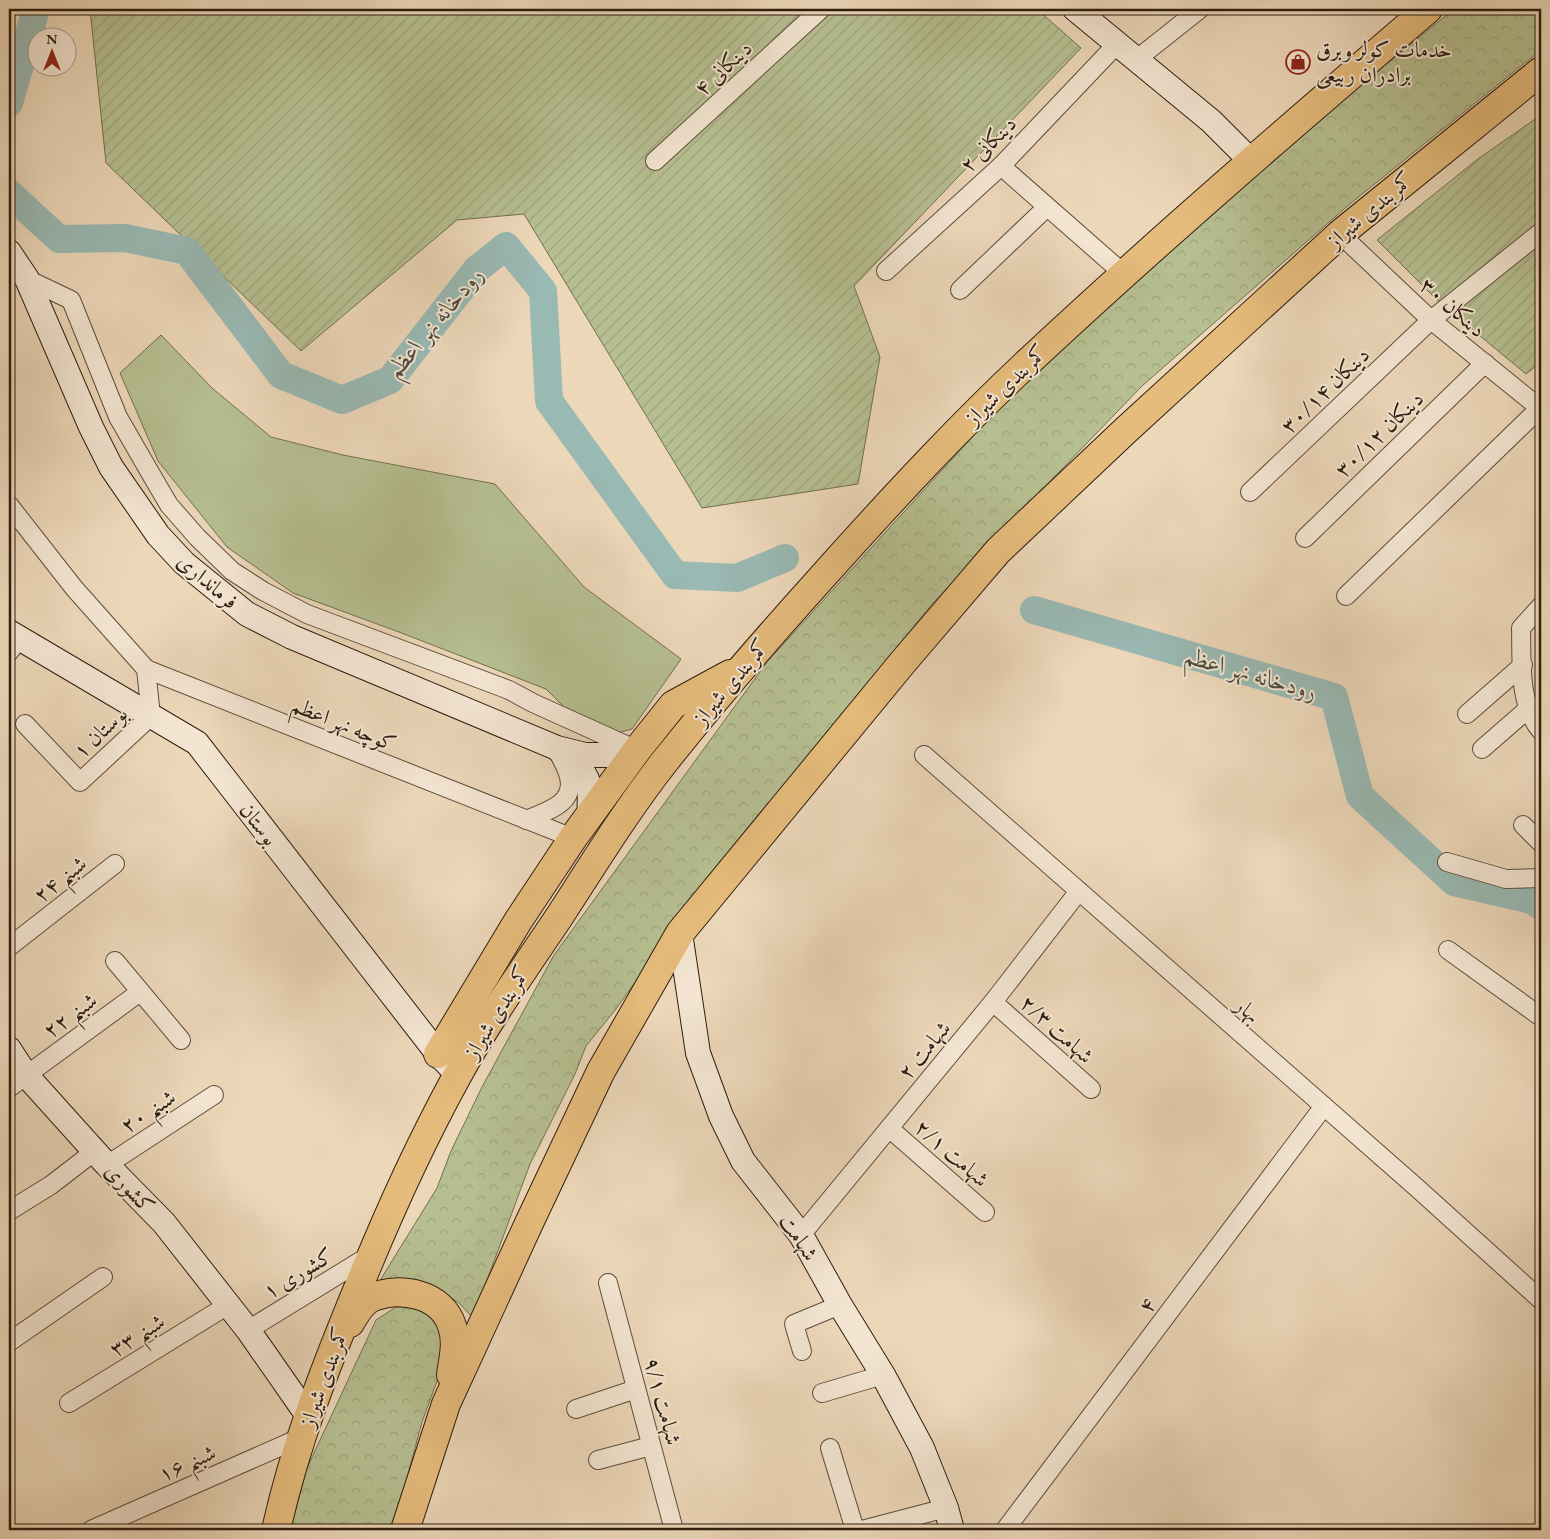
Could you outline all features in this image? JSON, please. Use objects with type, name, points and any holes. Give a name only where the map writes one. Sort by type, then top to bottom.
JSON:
[{"type":"highway","name":"کمربندی شیراز","points":[[276,1530],[305,1426],[332,1352],[405,1179],[458,1075],[587,873],[662,766],[740,669],[903,487],[1037,353],[1251,161],[1428,9]]},
{"type":"highway","name":"کمربندی شیراز","points":[[405,1530],[446,1404],[601,1070],[680,933],[903,662],[998,551],[1126,430],[1340,234],[1541,71]]},
{"type":"highway","points":[[438,1054],[518,921],[573,838],[637,750],[673,705],[740,669]]},
{"type":"highway","points":[[332,1352],[359,1308],[372,1297],[401,1291],[423,1296],[441,1307],[452,1324],[456,1342],[446,1404]]},
{"type":"street","name":"۴ دینکانی","points":[[655,161],[821,9]]},
{"type":"street","points":[[1075,9],[1211,121],[1251,161]]},
{"type":"street","points":[[1137,59],[1200,9]]},
{"type":"street","name":"۲ دینکانی","points":[[886,271],[1001,166],[1117,44]]},
{"type":"street","points":[[1001,166],[1124,275]]},
{"type":"street","points":[[960,290],[1047,207]]},
{"type":"street","name":"۳۰/۱۴ دینکان","points":[[1250,492],[1431,320],[1541,232]]},
{"type":"street","name":"۳۰ دینکان","points":[[1340,234],[1431,320],[1541,408]]},
{"type":"street","name":"فرمانداری","points":[[9,252],[27,278],[91,427],[111,467],[158,535],[184,562],[247,614],[292,638],[556,748],[585,755],[608,755],[637,750]]},
{"type":"street","points":[[27,278],[71,300],[118,417],[169,505],[197,537],[232,571],[263,592],[307,614],[510,690],[533,703],[637,750]]},
{"type":"street","name":"۳۰/۱۲ دینکان","points":[[1305,538],[1485,363]]},
{"type":"street","points":[[1346,596],[1541,408]]},
{"type":"street","points":[[9,505],[74,588],[146,669],[150,716]]},
{"type":"street","points":[[1541,606],[1521,628],[1524,687],[1533,721],[1541,731]]},
{"type":"street","name":"بوستان","points":[[12,641],[197,743],[438,1054],[458,1075]]},
{"type":"street","points":[[1467,714],[1523,665]]},
{"type":"street","name":"کوچه نهر اعظم","points":[[146,669],[573,838]]},
{"type":"street","points":[[1482,749],[1529,708]]},
{"type":"street","name":"۱ بوستان","points":[[24,724],[80,782],[150,716]]},
{"type":"street","points":[[526,820],[558,807],[568,794],[570,778],[556,748]]},
{"type":"street","name":"فرمانداری","points":[[556,748],[581,768],[587,780],[591,794],[589,816]]},
{"type":"street","name":"بهار","points":[[924,755],[1324,1106],[1541,1300]]},
{"type":"street","points":[[1523,824],[1541,843]]},
{"type":"street","points":[[1447,862],[1506,879],[1541,878]]},
{"type":"street","name":"۲۴ شبنم","points":[[9,947],[115,864]]},
{"type":"street","name":"۲ شهامت","points":[[801,1235],[994,1002],[1079,891]]},
{"type":"street","name":"شهامت","points":[[680,933],[698,1053],[720,1116],[743,1161],[801,1235],[883,1376],[922,1448],[949,1519]]},
{"type":"street","points":[[1448,950],[1541,1017]]},
{"type":"street","points":[[115,961],[181,1040]]},
{"type":"street","name":"۲۲ شبنم","points":[[18,1081],[140,992]]},
{"type":"street","name":"۲/۳ شهامت","points":[[994,1002],[1091,1090]]},
{"type":"street","name":"کشوری","points":[[9,1049],[18,1081],[101,1158],[164,1223],[228,1304],[248,1330],[305,1426]]},
{"type":"street","name":"۲۰ شبنم","points":[[9,1210],[214,1096]]},
{"type":"street","name":"۴","points":[[1005,1530],[1324,1106]]},
{"type":"street","name":"۲/۱ شهامت","points":[[890,1128],[985,1212]]},
{"type":"street","name":"۱ کشوری","points":[[248,1330],[372,1254]]},
{"type":"street","points":[[9,1342],[103,1277]]},
{"type":"street","name":"۹/۱ شهامت","points":[[608,1283],[674,1530]]},
{"type":"street","name":"۳۳ شبنم","points":[[69,1403],[228,1304]]},
{"type":"street","points":[[802,1352],[794,1324],[840,1305]]},
{"type":"street","points":[[822,1393],[883,1376]]},
{"type":"street","points":[[576,1409],[636,1389]]},
{"type":"street","name":"۱۶ شبنم","points":[[91,1530],[305,1426]]},
{"type":"street","points":[[598,1460],[651,1446]]},
{"type":"street","points":[[830,1448],[855,1530]]},
{"type":"street","points":[[862,1530],[949,1519]]},
{"type":"green space","points":[[90,9],[1037,9],[1081,48],[854,286],[880,357],[858,484],[702,508],[524,214],[457,220],[301,351],[106,163]]},
{"type":"green space","points":[[1454,9],[1541,9],[1541,50],[1351,203],[1142,386],[933,603],[710,877],[616,1009],[586,1046],[575,1074],[530,1164],[473,1318],[459,1303],[439,1290],[379,1282],[437,1188],[451,1151],[482,1087],[554,955],[767,662],[1017,388],[1300,134]]},
{"type":"green space","points":[[1541,115],[1541,362],[1526,374],[1439,302],[1377,240],[1478,159]]},
{"type":"green space","points":[[161,335],[212,388],[271,437],[343,455],[495,484],[584,587],[681,659],[632,729],[617,733],[568,711],[546,689],[293,593],[227,547],[158,461],[120,373]]},
{"type":"green space","points":[[396,1307],[425,1307],[439,1321],[445,1359],[422,1422],[393,1530],[290,1530],[307,1468],[376,1320]]},
{"type":"waterway","name":"رودخانه نهر اعظم","points":[[9,103],[36,9]]},
{"type":"waterway","name":"رودخانه نهر اعظم","points":[[9,193],[59,239],[125,238],[187,251],[281,375],[342,400],[390,380],[476,270],[506,246],[543,291],[549,401],[675,575],[737,578],[785,558]]},
{"type":"waterway","name":"رودخانه نهر اعظم","points":[[1034,610],[1334,697],[1360,796],[1454,882],[1532,900],[1541,906]]},
{"type":"place","name":"خدمات کولر وبرق برادران ربیعی","points":[[1298,62]]}]
